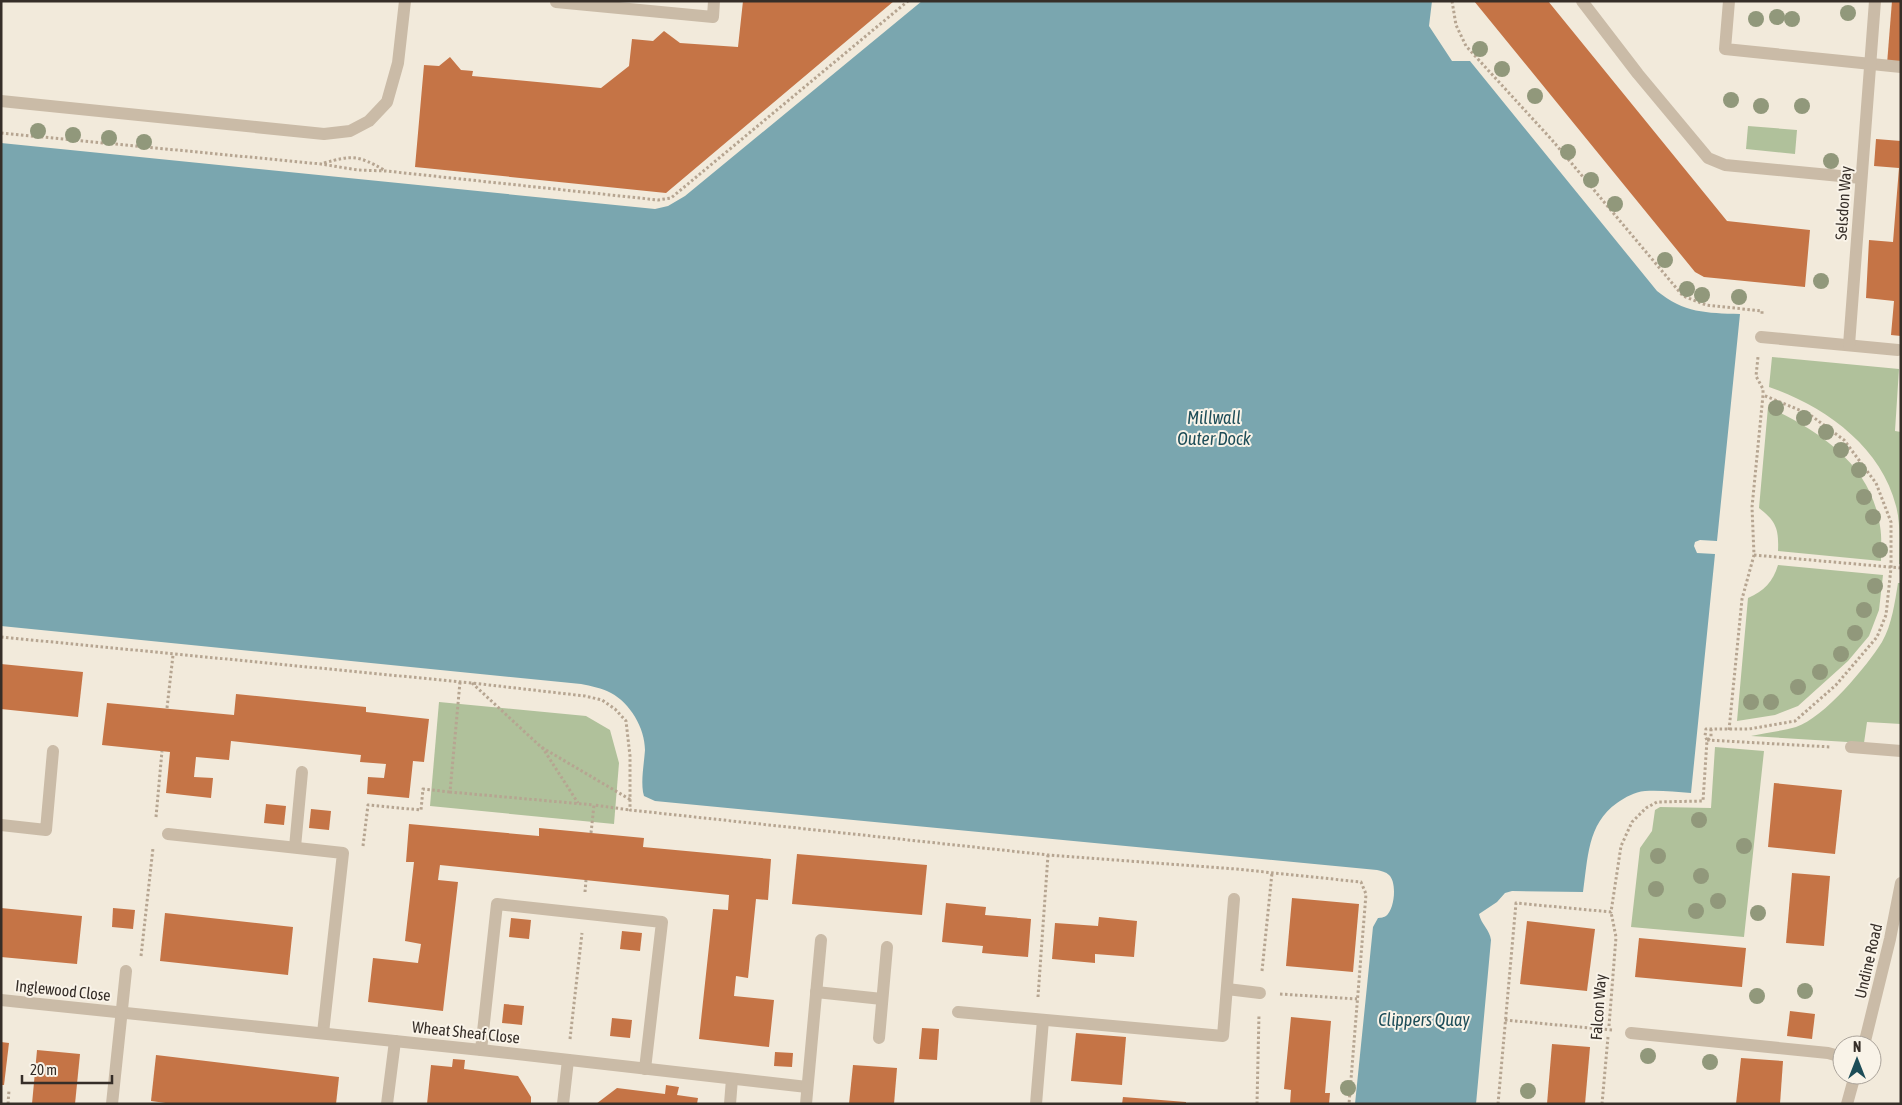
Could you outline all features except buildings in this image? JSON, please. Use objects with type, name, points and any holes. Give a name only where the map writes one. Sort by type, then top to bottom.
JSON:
[{"type":"street","points":[[1,101],[324,134],[350,131],[369,121],[386,102],[398,63],[405,1]]},
{"type":"street","points":[[556,2],[713,17],[714,1]]},
{"type":"street","points":[[1582,1],[1638,74],[1708,158],[1725,165],[1861,178]]},
{"type":"street","points":[[1729,1],[1725,49],[1901,67]]},
{"type":"street","name":"Selsdon Way","points":[[1849,345],[1876,1]]},
{"type":"street","points":[[1760,337],[1898,350]]},
{"type":"street","points":[[1851,748],[1901,751]]},
{"type":"street","points":[[1,826],[46,830],[53,752]]},
{"type":"street","points":[[294,847],[302,772]]},
{"type":"street","points":[[168,834],[343,853],[323,1033]]},
{"type":"street","name":"Undine Road","points":[[1866,1035],[1890,939],[1901,883]]},
{"type":"street","points":[[958,1012],[1223,1036],[1234,899]]},
{"type":"street","points":[[481,1050],[497,904],[662,922],[645,1069]]},
{"type":"street","points":[[806,1104],[820,940]]},
{"type":"street","points":[[879,1038],[887,947]]},
{"type":"street","points":[[112,1104],[126,971]]},
{"type":"street","points":[[1227,989],[1260,993]]},
{"type":"street","points":[[816,992],[882,999]]},
{"type":"street","name":"Inglewood Close","points":[[1,1000],[121,1012]]},
{"type":"street","name":"Wheat Sheaf Close","points":[[121,1012],[807,1087]]},
{"type":"street","points":[[1036,1104],[1043,1020]]},
{"type":"street","points":[[1632,1033],[1832,1054]]},
{"type":"street","points":[[388,1104],[395,1041]]},
{"type":"street","points":[[563,1104],[568,1060]]},
{"type":"street","points":[[730,1104],[732,1079]]},
{"type":"street","points":[[1847,1104],[1852,1085]]},
{"type":"path","points":[[1,133],[321,164],[358,170],[386,171],[658,200],[670,198],[908,1]]},
{"type":"path","points":[[1452,1],[1456,25],[1466,46],[1552,140],[1683,296],[1706,305],[1762,311],[1756,376],[1763,389],[1763,395],[1752,507],[1754,555],[1742,599],[1729,730]]},
{"type":"path","points":[[321,164],[345,157],[364,159],[386,171]]},
{"type":"path","points":[[1707,740],[1711,737],[1711,729],[1749,729],[1795,721],[1836,684],[1877,637],[1886,615],[1892,568],[1892,522],[1876,483],[1844,440],[1809,414],[1763,395]]},
{"type":"path","points":[[1754,555],[1901,568]]},
{"type":"path","points":[[1,637],[472,682],[585,696],[602,700],[615,709],[626,721],[630,756],[630,810]]},
{"type":"path","points":[[167,708],[173,654]]},
{"type":"path","points":[[450,792],[460,682]]},
{"type":"path","points":[[472,682],[542,747],[631,800]]},
{"type":"path","points":[[1707,740],[1851,748]]},
{"type":"path","name":"Falcon Way","points":[[1602,1104],[1616,937],[1612,912],[1620,846],[1632,822],[1646,808],[1657,802],[1703,801],[1707,740]]},
{"type":"path","points":[[542,747],[578,803]]},
{"type":"path","points":[[155,823],[162,751]]},
{"type":"path","points":[[343,853],[362,855],[368,805],[420,810],[423,789],[578,803],[1048,855],[1226,868],[1360,882],[1366,894],[1349,1104]]},
{"type":"path","points":[[591,833],[594,805]]},
{"type":"path","points":[[126,971],[140,967],[153,842]]},
{"type":"path","points":[[1043,1020],[1038,999],[1048,855]]},
{"type":"path","points":[[568,1060],[586,880]]},
{"type":"path","points":[[1498,1104],[1516,903],[1612,912]]},
{"type":"path","points":[[1260,993],[1357,999]]},
{"type":"path","points":[[1505,1020],[1609,1030]]},
{"type":"path","points":[[8,1104],[9,1090]]},
{"type":"green space","points":[[1748,126],[1797,130],[1795,154],[1746,149]]},
{"type":"green space","points":[[1772,357],[1899,369],[1895,431],[1901,432],[1901,564],[1899,564],[1898,513],[1888,484],[1878,465],[1848,431],[1829,417],[1790,395],[1769,387]]},
{"type":"green space","points":[[1768,407],[1806,427],[1840,452],[1854,467],[1866,485],[1875,504],[1881,530],[1881,561],[1778,551],[1778,537],[1775,526],[1759,508]]},
{"type":"green space","points":[[1778,565],[1883,575],[1879,610],[1869,636],[1848,661],[1798,706],[1775,715],[1737,721],[1748,598],[1767,585]]},
{"type":"green space","points":[[1898,583],[1901,583],[1901,724],[1867,722],[1864,743],[1751,736],[1796,727],[1807,722],[1844,690],[1882,642],[1893,613]]},
{"type":"green space","points":[[439,702],[586,716],[610,730],[619,763],[614,824],[430,806]]},
{"type":"green space","points":[[1715,747],[1764,751],[1744,937],[1631,927],[1640,848],[1652,831],[1655,810],[1660,807],[1711,808]]},
{"type":"water","name":"Millwall Outer Dock","points":[[922,1],[1432,1],[1429,26],[1452,61],[1470,61],[1657,291],[1686,308],[1706,312],[1740,314],[1717,541],[1700,540],[1695,542],[1694,546],[1697,553],[1715,554],[1691,793],[1641,792],[1624,799],[1607,811],[1594,832],[1588,855],[1583,892],[1512,891],[1505,893],[1497,902],[1479,914],[1491,940],[1476,1104],[1355,1104],[1373,927],[1378,918],[1389,913],[1394,896],[1392,878],[1388,874],[1377,870],[655,801],[644,796],[643,792],[642,777],[645,750],[642,733],[635,717],[618,697],[596,687],[1,626],[1,143],[655,209],[668,206],[685,196]]},
{"type":"water label","name":"Clippers Quay","points":[[1424,1019]]}]
